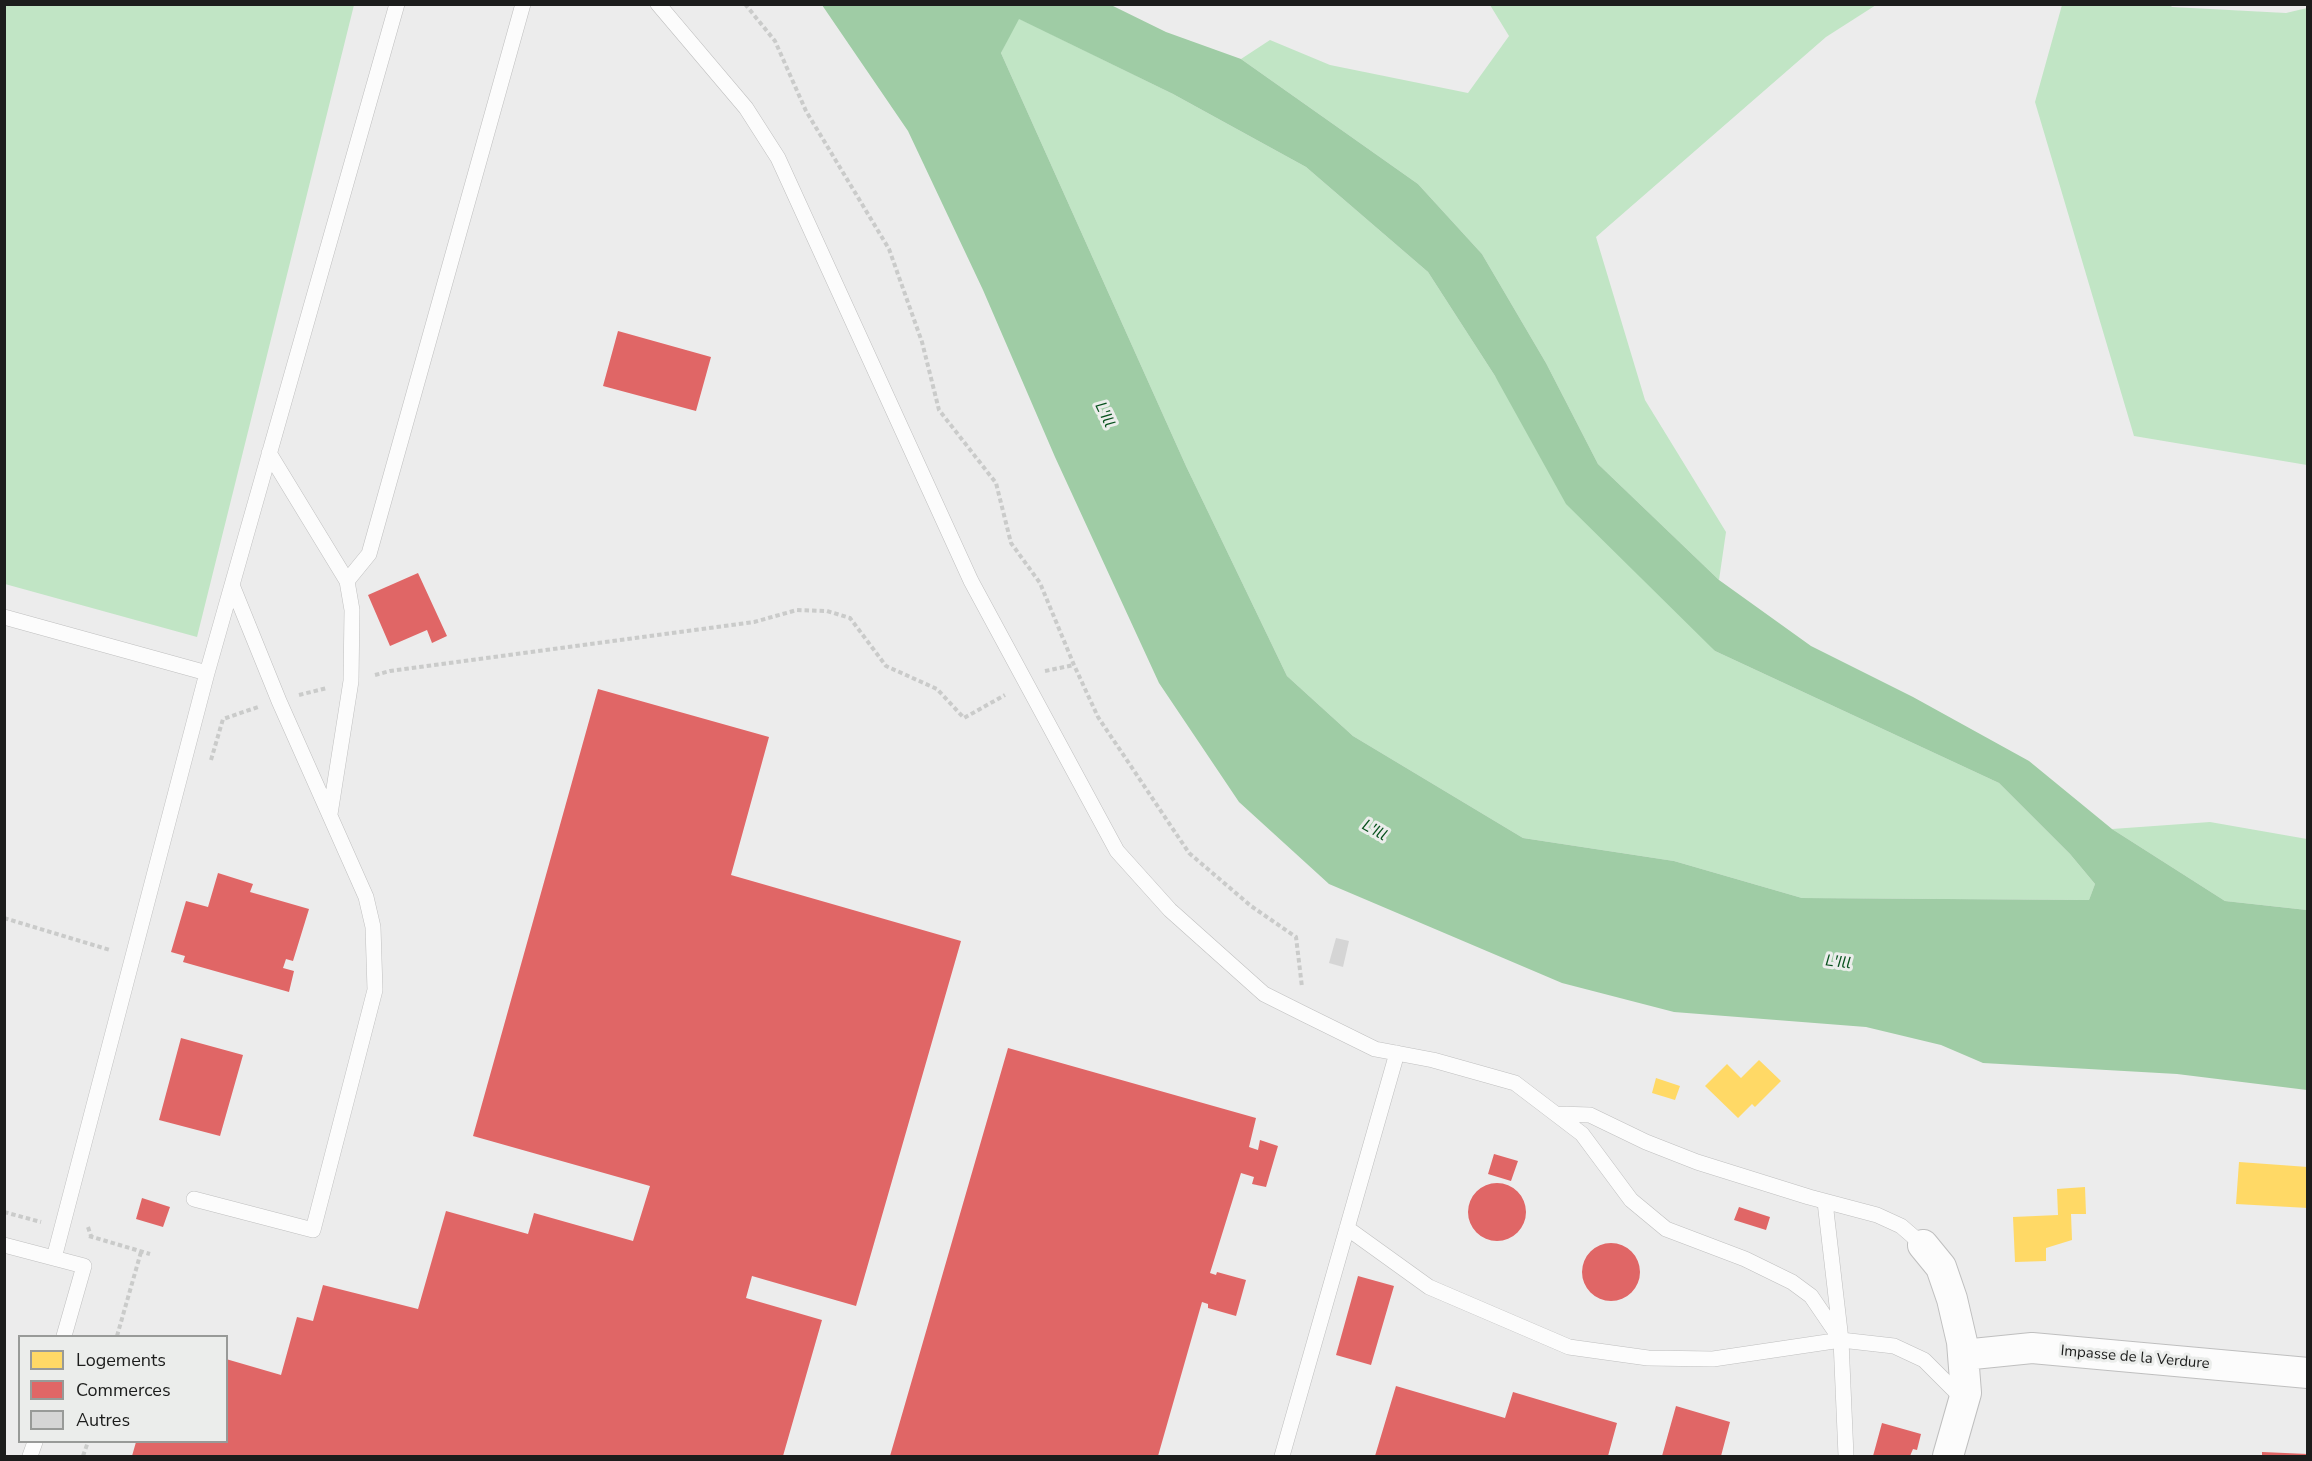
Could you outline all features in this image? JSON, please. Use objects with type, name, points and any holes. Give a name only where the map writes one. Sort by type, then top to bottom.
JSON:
[{"type":"street","points":[[1923,1245],[1941,1267],[1952,1299],[1963,1355],[1966,1393],[1948,1456]]},
{"type":"street","name":"Impasse de la Verdure","points":[[1963,1355],[2032,1348],[2307,1373]]},
{"type":"lane","points":[[54,1258],[207,673],[397,4]]},
{"type":"lane","points":[[347,581],[369,554],[523,4]]},
{"type":"lane","points":[[658,4],[746,108],[778,158],[971,581],[1117,851],[1170,910],[1264,994],[1376,1049],[1433,1060],[1515,1083],[1582,1134],[1631,1200],[1666,1228],[1792,1282],[1812,1296],[1841,1340]]},
{"type":"lane","points":[[269,453],[347,581],[352,610],[351,681],[330,814]]},
{"type":"lane","points":[[194,1198],[313,1230],[375,990],[373,927],[366,897],[279,701],[232,585]]},
{"type":"lane","points":[[4,617],[207,673]]},
{"type":"lane","points":[[1282,1456],[1396,1053]]},
{"type":"lane","points":[[1557,1114],[1590,1114],[1646,1142],[1697,1162],[1825,1202],[1877,1215],[1901,1226],[1923,1245]]},
{"type":"lane","points":[[1825,1202],[1841,1340],[1846,1456]]},
{"type":"lane","points":[[1347,1228],[1429,1287],[1569,1347],[1648,1358],[1713,1359],[1841,1340],[1894,1346],[1924,1360],[1964,1400]]},
{"type":"lane","points":[[4,1245],[84,1266],[64,1335]]},
{"type":"path","points":[[745,4],[775,41],[806,111],[889,249],[922,342],[939,410],[996,483],[1011,543],[1040,583],[1098,717],[1189,853],[1251,906],[1296,937],[1305,1014]]},
{"type":"path","points":[[210,765],[223,719],[351,681],[390,671],[754,622],[797,610],[827,611],[850,618],[886,666],[937,689],[964,718],[1041,672],[1074,665]]},
{"type":"path","points":[[4,918],[133,957]]},
{"type":"path","points":[[87,1226],[91,1236]]},
{"type":"path","points":[[117,1335],[141,1251]]},
{"type":"shaded area","points":[[4,5],[354,5],[197,637],[5,584]]},
{"type":"shaded area","points":[[1490,5],[1876,5],[1826,37],[1596,237],[1645,400],[1726,532],[1719,580],[1598,464],[1546,363],[1482,254],[1418,184],[1241,59],[1270,40],[1330,65],[1468,93],[1509,36]]},
{"type":"shaded area","points":[[2062,5],[2170,5],[2172,7],[2286,13],[2307,8],[2307,465],[2134,436],[2035,102]]},
{"type":"shaded area","points":[[1018,18],[1173,94],[1306,167],[1428,272],[1495,376],[1715,651],[1999,783],[2070,854],[2095,884],[2089,900],[1802,898],[1674,861],[1523,838],[1353,736],[1287,676],[1186,466],[1001,53]]},
{"type":"shaded area","points":[[2210,822],[2307,839],[2307,910],[2225,901],[2112,829]]},
{"type":"water","name":"L'Ill","points":[[822,5],[1111,5],[1166,32],[1241,59],[1418,184],[1482,254],[1546,363],[1598,464],[1719,580],[1811,646],[1913,697],[2029,761],[2112,829],[2225,901],[2307,910],[2307,1090],[2177,1074],[1983,1063],[1941,1045],[1866,1027],[1674,1012],[1562,983],[1329,884],[1239,802],[1159,683],[1055,457],[983,290],[908,131]],"holes":[[[1019,19],[1173,94],[1306,167],[1428,272],[1495,376],[1566,504],[1715,651],[1999,783],[2070,854],[2095,884],[2089,900],[1802,898],[1674,861],[1523,838],[1353,736],[1287,676],[1186,466],[1001,53]]]},
{"type":"building: Logements","points":[[1759,1060],[1781,1081],[1755,1107],[1752,1104],[1738,1118],[1705,1086],[1727,1064],[1741,1078]]},
{"type":"building: Logements","points":[[1656,1078],[1680,1086],[1675,1100],[1652,1093]]},
{"type":"building: Logements","points":[[2239,1162],[2308,1167],[2308,1208],[2236,1204]]},
{"type":"building: Logements","points":[[2085,1187],[2086,1214],[2071,1214],[2072,1240],[2046,1248],[2046,1261],[2015,1262],[2013,1217],[2058,1215],[2057,1189]]},
{"type":"building: Commerces","points":[[618,331],[711,357],[696,411],[603,386]]},
{"type":"building: Commerces","points":[[418,573],[447,636],[432,643],[427,630],[390,646],[368,595]]},
{"type":"building: Commerces","points":[[598,689],[769,737],[731,875],[961,941],[856,1306],[752,1276],[746,1298],[822,1320],[783,1456],[132,1456],[136,1443],[228,1443],[228,1360],[281,1375],[297,1317],[313,1321],[323,1285],[418,1309],[446,1211],[528,1234],[534,1213],[633,1241],[650,1186],[473,1136]]},
{"type":"building: Commerces","points":[[218,873],[253,884],[250,892],[309,909],[293,961],[286,959],[283,968],[294,971],[289,992],[183,962],[185,956],[171,952],[186,901],[208,907]]},
{"type":"building: Commerces","points":[[181,1038],[243,1055],[220,1136],[159,1120]]},
{"type":"building: Commerces","points":[[1008,1048],[1256,1118],[1249,1147],[1258,1150],[1260,1140],[1278,1146],[1266,1187],[1252,1184],[1254,1177],[1241,1173],[1210,1273],[1216,1275],[1217,1272],[1246,1280],[1236,1316],[1208,1308],[1208,1304],[1202,1302],[1158,1456],[890,1456]]},
{"type":"building: Commerces","points":[[1494,1154],[1518,1161],[1511,1181],[1488,1174]]},
{"type":"building: Commerces","points":[[1497,1183],[1508,1185],[1521,1196],[1526,1212],[1524,1223],[1513,1236],[1497,1241],[1486,1239],[1473,1228],[1468,1212],[1470,1201],[1481,1188]]},
{"type":"building: Commerces","points":[[142,1198],[170,1207],[163,1227],[136,1219]]},
{"type":"building: Commerces","points":[[1739,1207],[1770,1217],[1766,1230],[1734,1220]]},
{"type":"building: Commerces","points":[[1611,1243],[1622,1245],[1635,1256],[1640,1272],[1638,1283],[1627,1296],[1611,1301],[1600,1299],[1587,1288],[1582,1272],[1584,1261],[1595,1248]]},
{"type":"building: Commerces","points":[[1358,1276],[1394,1286],[1371,1365],[1336,1355]]},
{"type":"building: Commerces","points":[[1396,1386],[1505,1418],[1513,1392],[1617,1423],[1608,1456],[1375,1456]]},
{"type":"building: Commerces","points":[[1676,1406],[1730,1422],[1721,1456],[1662,1456]]},
{"type":"building: Commerces","points":[[1882,1423],[1921,1434],[1917,1450],[1913,1449],[1910,1456],[1873,1456]]},
{"type":"building: Commerces","points":[[2262,1452],[2308,1454],[2308,1456],[2262,1456]]},
{"type":"building: Autres","points":[[1336,938],[1349,941],[1343,967],[1329,963]]}]
